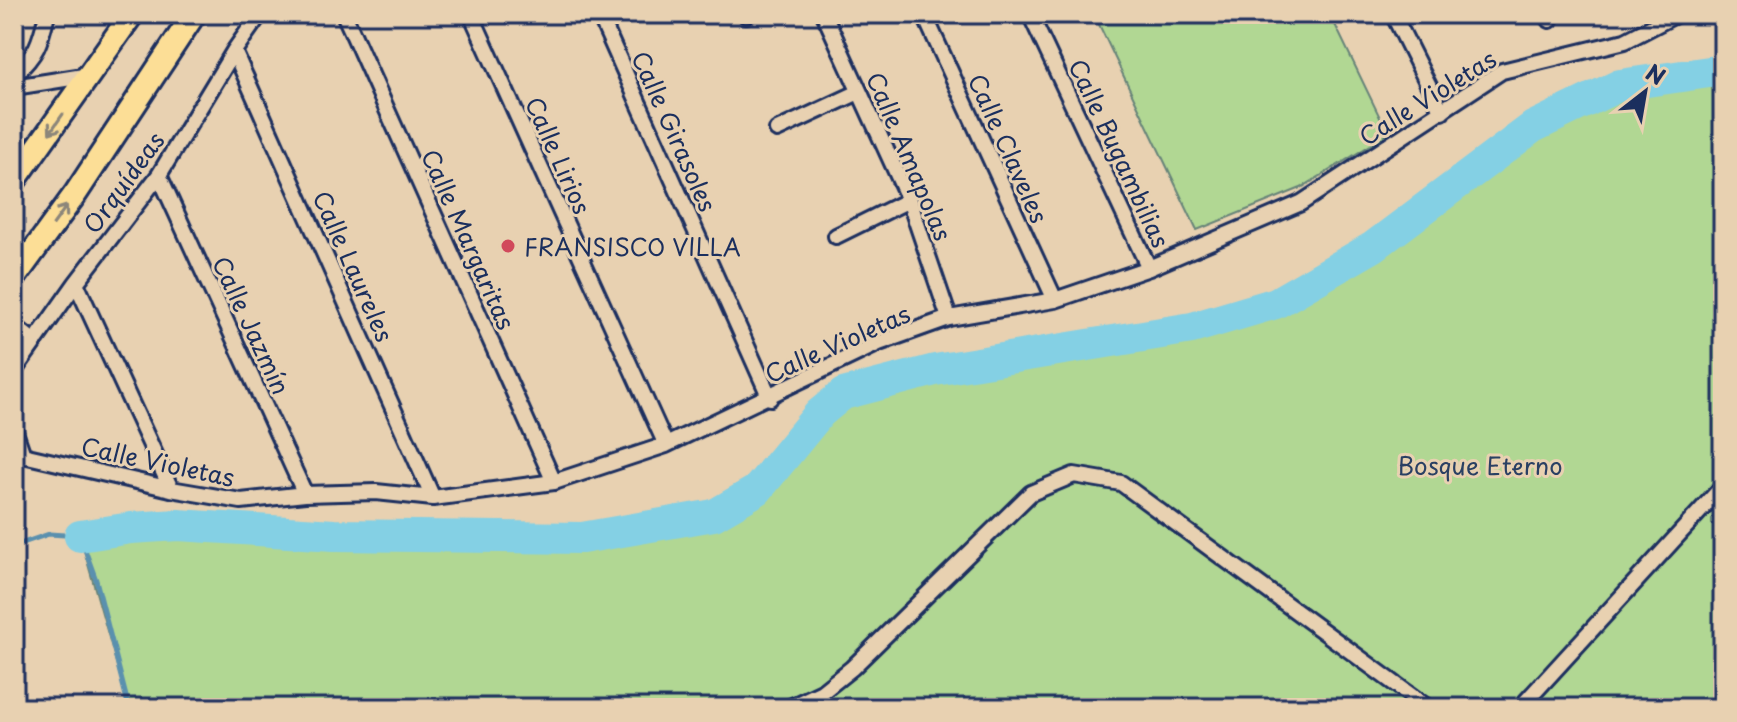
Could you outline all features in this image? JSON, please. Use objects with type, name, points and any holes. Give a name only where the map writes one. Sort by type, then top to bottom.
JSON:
[{"type":"highway","points":[[14,181],[132,14]]},
{"type":"highway","points":[[14,278],[76,193],[194,14]]},
{"type":"street","points":[[14,75],[32,58],[40,42],[47,14]]},
{"type":"street","name":"Orquídeas","points":[[14,371],[76,283],[159,175],[260,14]]},
{"type":"street","name":"Calle Margaritas","points":[[344,14],[554,482]]},
{"type":"street","name":"Calle Lirios","points":[[471,14],[666,445]]},
{"type":"street","name":"Calle Girasoles","points":[[599,14],[770,398]]},
{"type":"street","name":"Calle Amapolas","points":[[824,14],[909,200],[949,318]]},
{"type":"street","name":"Calle Claveles","points":[[924,14],[1055,300]]},
{"type":"street","name":"Calle Bugambilias","points":[[1030,14],[1149,268]]},
{"type":"street","points":[[1393,14],[1442,112]]},
{"type":"street","name":"Calle Violetas","points":[[18,456],[241,501],[305,494],[376,492],[433,498],[554,482],[666,445],[770,398],[879,343],[949,318],[1055,300],[1149,268],[1301,203],[1502,71],[1625,41],[1677,14]]},
{"type":"street","name":"Calle Laureles","points":[[234,51],[433,498]]},
{"type":"street","points":[[14,87],[90,75]]},
{"type":"street","points":[[777,130],[859,92]]},
{"type":"street","name":"Calle Jazmín","points":[[159,175],[305,494]]},
{"type":"street","points":[[836,236],[909,200]]},
{"type":"street","points":[[76,283],[171,489]]},
{"type":"street","points":[[14,326],[35,342]]},
{"type":"street","points":[[14,429],[18,456]]},
{"type":"street","points":[[788,708],[822,692],[852,668],[1031,493],[1074,475],[1121,483],[1428,708]]},
{"type":"street","points":[[1520,708],[1723,486]]},
{"type":"green space","points":[[1094,14],[1330,14],[1388,134],[1301,188],[1197,230]]},
{"type":"green space","name":"Bosque Eterno","points":[[1723,70],[1723,708],[129,708],[80,536],[178,525],[334,535],[581,538],[714,515],[757,490],[820,413],[843,394],[935,370],[1192,328],[1276,303],[1373,247],[1533,127],[1620,85]]},
{"type":"waterway","points":[[80,536],[178,525],[334,535],[582,538],[714,515],[757,490],[820,413],[843,394],[935,370],[1192,328],[1276,303],[1373,247],[1533,127],[1620,85],[1723,70]]},
{"type":"waterway","points":[[14,546],[49,534],[80,536],[96,580],[129,708]]},
{"type":"place","name":"FRANSISCO VILLA","points":[[508,246]]}]
